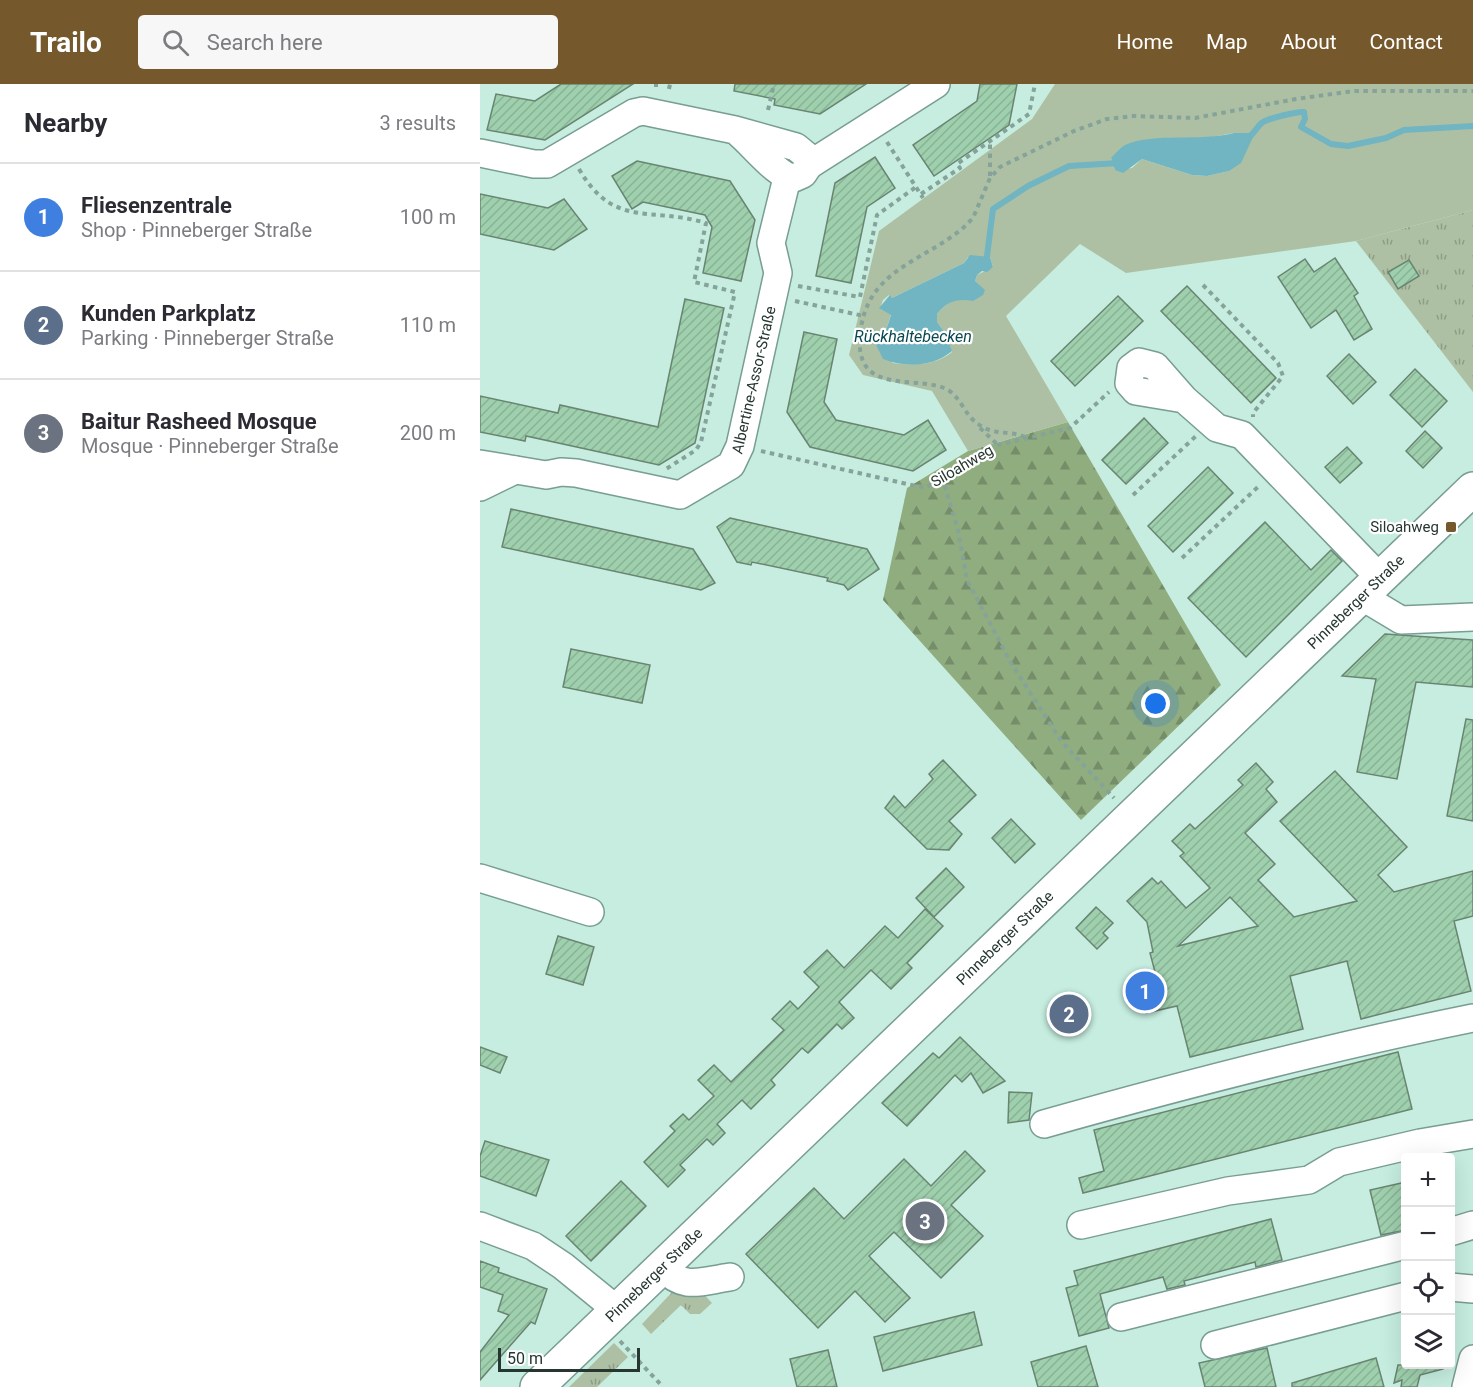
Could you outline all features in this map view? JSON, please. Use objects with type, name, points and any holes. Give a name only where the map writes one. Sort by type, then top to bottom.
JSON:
[{"type":"main road","name":"Pinneberger Straße","points":[[537,1387],[1473,489]]},
{"type":"street","points":[[480,153],[540,164],[558,159],[638,112],[650,112],[735,130],[756,147],[775,170],[798,171],[875,123],[902,96],[936,84]]},
{"type":"street","name":"Albertine-Assor-Straße","points":[[480,464],[546,475],[561,472],[576,473],[680,495],[731,465],[740,446],[775,289],[778,268],[771,243],[798,171]]},
{"type":"street","points":[[1129,373],[1135,364],[1150,364],[1211,423],[1221,430],[1242,435],[1276,470],[1371,587],[1401,620],[1473,617]]},
{"type":"street","points":[[480,487],[515,470]]},
{"type":"street","points":[[480,878],[590,912]]},
{"type":"street","points":[[1044,1124],[1161,1091],[1398,1033],[1473,1018]]},
{"type":"street","points":[[1081,1225],[1228,1191],[1309,1180],[1339,1162],[1420,1143],[1473,1134]]},
{"type":"street","points":[[480,1226],[533,1246],[563,1266],[610,1317]]},
{"type":"street","points":[[1455,1231],[1473,1226]]},
{"type":"street","points":[[1121,1317],[1401,1246]]},
{"type":"street","points":[[662,1267],[673,1279],[681,1282],[730,1277]]},
{"type":"street","points":[[1455,1287],[1473,1289]]},
{"type":"street","points":[[1215,1345],[1401,1297]]},
{"type":"street","points":[[1466,1387],[1473,1359]]},
{"type":"path","points":[[768,110],[774,84]]},
{"type":"path","points":[[875,123],[922,196],[960,168],[957,164],[1029,114],[1035,84]]},
{"type":"path","points":[[998,445],[947,389],[882,377],[869,370],[860,349],[864,316],[869,301],[888,276],[962,230],[973,218],[990,178],[1000,167],[1074,131],[1119,116],[1196,118],[1296,99],[1354,91],[1473,91]]},
{"type":"path","points":[[990,141],[990,178]]},
{"type":"path","points":[[570,152],[591,190],[613,206],[633,213],[656,213],[706,223],[694,282],[735,292],[699,446],[638,487]]},
{"type":"path","points":[[775,289],[860,297],[878,215],[916,187]]},
{"type":"path","points":[[1203,285],[1278,363],[1283,376],[1253,413],[1256,426],[1242,435]]},
{"type":"path","points":[[775,289],[864,316]]},
{"type":"path","name":"Siloahweg","points":[[740,446],[925,488],[998,445],[1070,428],[1129,373]]},
{"type":"path","points":[[976,423],[1001,435],[1017,434],[1025,437]]},
{"type":"path","points":[[1133,495],[1211,423]]},
{"type":"path","points":[[1182,558],[1276,470]]},
{"type":"path","points":[[942,477],[958,530],[967,580],[1011,663],[1062,742],[1131,818]]},
{"type":"path","points":[[610,1317],[663,1387]]},
{"type":"green space","points":[[1055,84],[1473,84],[1473,210],[1356,241],[1126,273],[1080,244],[1006,316],[1068,422],[968,451],[932,391],[863,375],[849,355],[879,231],[1032,119]],"holes":[[[1234,133],[1255,133],[1229,171],[1207,176],[1192,175],[1142,159],[1132,168],[1115,170],[1111,158],[1167,139],[1200,139]],[[968,257],[990,257],[993,267],[977,275],[975,281],[981,287],[966,300],[958,299],[946,305],[937,314],[937,322],[946,334],[952,352],[939,360],[924,364],[893,363],[875,343],[886,330],[891,314],[880,308],[883,300],[889,295],[892,298],[964,263]]]},
{"type":"green space","points":[[1473,210],[1473,392],[1356,241]]},
{"type":"green space","points":[[1068,422],[1221,685],[1081,820],[883,600],[907,488],[968,451]]},
{"type":"green space","points":[[675,1289],[699,1289],[712,1303],[700,1314],[690,1314],[681,1305],[651,1334],[642,1324]]},
{"type":"green space","points":[[614,1343],[628,1357],[597,1387],[569,1387]]},
{"type":"water","points":[[1234,133],[1255,133],[1241,163],[1229,171],[1207,176],[1192,175],[1142,159],[1123,173],[1115,170],[1111,158],[1125,145],[1137,141],[1221,136]]},
{"type":"water","name":"Rückhaltebecken","points":[[970,255],[990,257],[993,267],[977,275],[975,281],[985,290],[983,295],[973,301],[953,302],[937,314],[937,322],[946,334],[952,351],[928,363],[910,365],[883,359],[875,343],[886,330],[891,315],[879,308],[890,295],[892,298],[964,263]]},
{"type":"building","points":[[561,84],[633,84],[545,140],[487,130],[496,94],[535,101]]},
{"type":"building","points":[[735,84],[866,84],[820,114],[774,105],[775,99],[734,91]]},
{"type":"building","points":[[980,84],[1017,84],[1009,125],[934,176],[913,145],[977,101]]},
{"type":"building","points":[[875,157],[895,188],[867,207],[851,283],[816,276],[835,183]]},
{"type":"building","points":[[637,161],[730,181],[755,220],[741,281],[703,273],[712,227],[705,215],[643,202],[632,209],[612,176]]},
{"type":"building","points":[[480,194],[548,208],[564,199],[587,229],[554,250],[480,234]]},
{"type":"building","points":[[1335,258],[1358,293],[1354,296],[1372,329],[1354,340],[1336,310],[1311,328],[1278,277],[1305,259],[1314,272]]},
{"type":"building","points":[[1409,260],[1419,276],[1398,289],[1388,272]]},
{"type":"building","points":[[1187,286],[1276,378],[1251,403],[1161,311]]},
{"type":"building","points":[[1118,296],[1143,321],[1075,386],[1051,361]]},
{"type":"building","points":[[685,299],[724,308],[695,443],[659,465],[526,436],[525,441],[480,432],[480,396],[558,413],[560,405],[658,427]]},
{"type":"building","points":[[804,332],[837,339],[824,402],[836,420],[904,435],[928,420],[946,450],[913,471],[810,447],[787,412]]},
{"type":"building","points":[[1349,354],[1376,382],[1353,404],[1327,376]]},
{"type":"building","points":[[1415,369],[1447,401],[1422,427],[1390,395]]},
{"type":"building","points":[[1144,418],[1168,443],[1126,484],[1102,460]]},
{"type":"building","points":[[1425,431],[1442,448],[1423,468],[1406,451]]},
{"type":"building","points":[[1347,447],[1362,463],[1340,483],[1325,467]]},
{"type":"building","points":[[1208,467],[1233,493],[1173,552],[1148,526]]},
{"type":"building","points":[[511,509],[693,549],[715,583],[701,590],[502,547]]},
{"type":"building","points":[[730,518],[867,549],[879,569],[848,590],[844,585],[827,581],[828,578],[752,562],[751,565],[737,562],[717,527]]},
{"type":"building","points":[[1265,522],[1311,570],[1331,550],[1342,561],[1246,657],[1188,598]]},
{"type":"building","points":[[1385,634],[1473,640],[1473,687],[1416,682],[1397,779],[1357,772],[1376,679],[1342,676]]},
{"type":"building","points":[[571,649],[650,665],[642,703],[563,687]]},
{"type":"building","points":[[1466,719],[1473,720],[1473,821],[1447,816]]},
{"type":"building","points":[[943,760],[976,795],[949,821],[962,834],[949,850],[927,849],[885,808],[894,796],[905,808],[933,779],[929,774]]},
{"type":"building","points":[[1256,763],[1273,782],[1266,789],[1277,802],[1245,833],[1275,864],[1258,880],[1294,917],[1357,901],[1280,821],[1335,771],[1407,847],[1378,875],[1394,892],[1473,871],[1473,916],[1454,921],[1471,991],[1361,1019],[1347,961],[1290,976],[1303,1029],[1190,1057],[1177,1006],[1146,1013],[1140,992],[1159,987],[1150,953],[1153,952],[1147,922],[1127,901],[1152,878],[1158,884],[1161,881],[1186,908],[1210,888],[1180,856],[1184,853],[1172,841],[1190,824],[1195,829],[1243,785],[1238,780]],"holes":[[[1230,897],[1258,926],[1178,946]]]},
{"type":"building","points":[[1011,819],[1035,844],[1015,863],[992,838]]},
{"type":"building","points":[[946,868],[964,887],[934,917],[916,898]]},
{"type":"building","points":[[1096,907],[1113,923],[1103,933],[1108,938],[1097,949],[1076,928]]},
{"type":"building","points":[[925,909],[943,926],[907,963],[912,968],[891,989],[871,970],[839,1002],[854,1018],[842,1029],[837,1024],[808,1053],[802,1048],[771,1080],[775,1085],[751,1109],[742,1100],[717,1124],[725,1133],[713,1145],[707,1139],[680,1165],[685,1170],[668,1187],[644,1162],[675,1131],[670,1126],[683,1114],[689,1120],[714,1096],[698,1080],[714,1065],[731,1082],[784,1030],[772,1019],[790,1001],[798,1009],[819,987],[804,972],[827,950],[844,968],[885,926],[898,938]]},
{"type":"building","points":[[558,936],[594,947],[583,985],[546,974]]},
{"type":"building","points":[[960,1037],[1005,1081],[983,1093],[971,1073],[962,1082],[955,1075],[907,1126],[882,1103],[933,1053],[939,1058]]},
{"type":"building","points":[[480,1047],[507,1057],[500,1073],[480,1065]]},
{"type":"building","points":[[1398,1052],[1412,1109],[1083,1193],[1079,1178],[1104,1171],[1094,1130]]},
{"type":"building","points":[[1009,1092],[1032,1093],[1029,1120],[1008,1123]]},
{"type":"building","points":[[485,1141],[549,1160],[536,1196],[480,1176],[480,1156]]},
{"type":"building","points":[[965,1151],[985,1171],[951,1205],[983,1236],[941,1278],[894,1232],[869,1256],[910,1298],[885,1322],[855,1291],[818,1328],[746,1254],[814,1188],[844,1219],[904,1159],[931,1186]]},
{"type":"building","points":[[621,1181],[646,1206],[591,1261],[566,1236]]},
{"type":"building","points":[[1401,1183],[1401,1231],[1381,1235],[1370,1190]]},
{"type":"building","points":[[1271,1219],[1282,1260],[1256,1267],[1255,1262],[1184,1281],[1185,1285],[1167,1289],[1163,1277],[1100,1294],[1109,1328],[1079,1336],[1066,1288],[1078,1285],[1074,1271]]},
{"type":"building","points":[[480,1261],[499,1268],[498,1272],[547,1289],[535,1324],[531,1322],[480,1380],[480,1352],[509,1315],[498,1311],[503,1295],[480,1287]]},
{"type":"building","points":[[974,1312],[982,1345],[883,1371],[874,1337]]},
{"type":"building","points":[[1086,1346],[1098,1387],[1038,1387],[1031,1362]]},
{"type":"building","points":[[1267,1348],[1276,1387],[1205,1387],[1199,1363]]},
{"type":"building","points":[[828,1350],[837,1387],[797,1387],[790,1359]]},
{"type":"building","points":[[1376,1358],[1384,1387],[1292,1387],[1292,1383]]},
{"type":"building","points":[[1398,1365],[1401,1365],[1401,1369],[1443,1369],[1420,1375],[1417,1387],[1401,1387],[1402,1380],[1394,1383]]},
{"type":"waterway","points":[[1246,139],[1263,122],[1300,112],[1304,112],[1305,119],[1301,127],[1331,144],[1348,146],[1386,138],[1404,130],[1473,126]]},
{"type":"waterway","points":[[987,256],[993,209],[1028,186],[1069,166],[1119,163]]},
{"type":"place","name":"Siloahweg","points":[[1451,527]]},
{"type":"place","name":"Fliesenzentrale","points":[[1145,991]]},
{"type":"place","name":"Kunden Parkplatz","points":[[1069,1014]]},
{"type":"place","name":"Baitur Rasheed Mosque","points":[[925,1221]]}]
